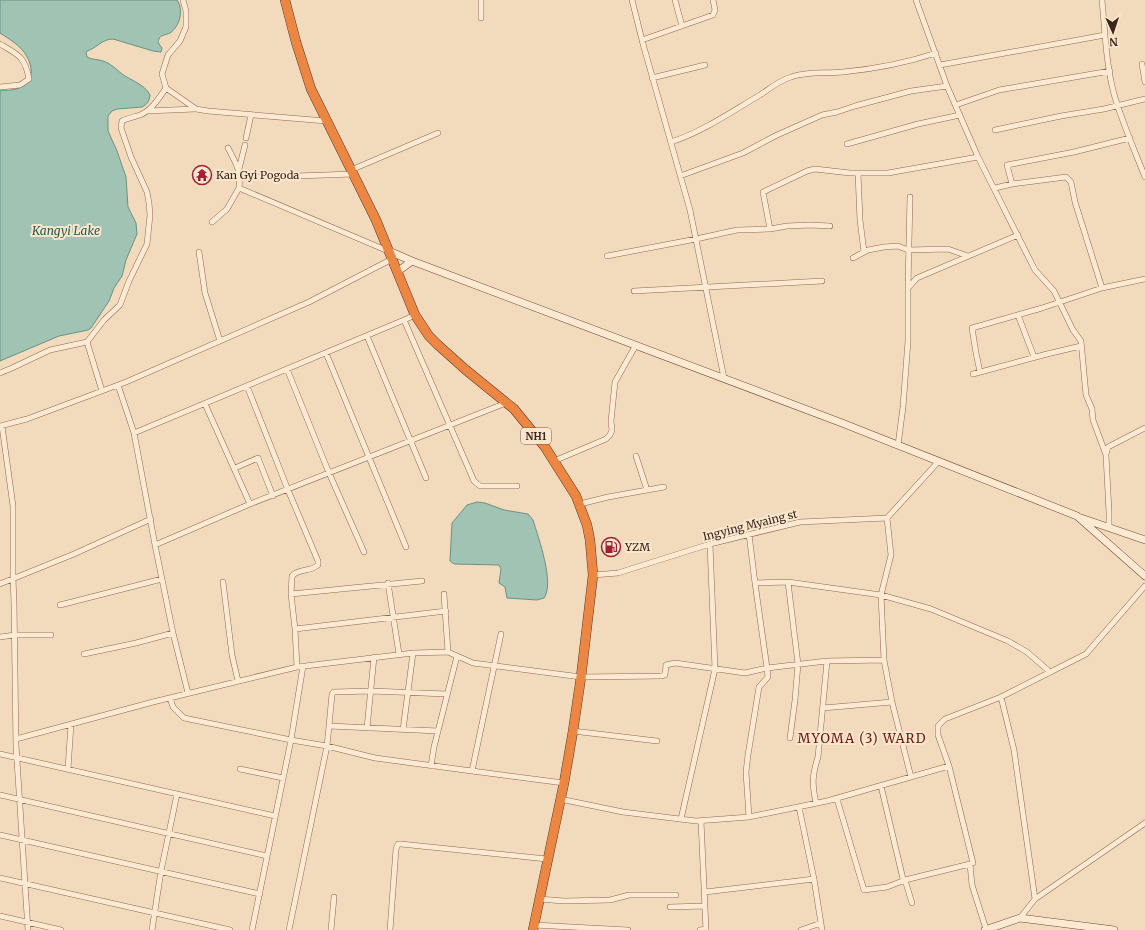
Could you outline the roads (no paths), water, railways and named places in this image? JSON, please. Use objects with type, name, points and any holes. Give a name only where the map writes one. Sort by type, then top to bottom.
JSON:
[{"type":"highway","name":"NH1","points":[[285,0],[311,89],[376,220],[415,316],[429,336],[438,345],[466,370],[507,402],[541,441],[580,504],[587,525],[593,575],[581,677],[564,783],[533,927]]},
{"type":"main road","points":[[391,255],[412,261],[724,378],[1077,516],[1145,540]]},
{"type":"main road","points":[[397,272],[412,261]]},
{"type":"main road","points":[[1077,516],[1145,576]]},
{"type":"main road","points":[[985,930],[1020,918],[1114,930]]},
{"type":"street","points":[[183,0],[186,11],[186,26],[180,41],[168,55],[162,74],[166,88],[196,108]]},
{"type":"street","points":[[480,0],[481,18]]},
{"type":"street","points":[[632,0],[652,78],[690,210],[724,378]]},
{"type":"street","points":[[675,0],[682,26]]},
{"type":"street","points":[[642,40],[713,15],[715,10],[713,0]]},
{"type":"street","points":[[916,0],[947,86],[978,158],[995,188],[1036,270],[1054,290],[1073,330],[1081,341],[1086,396],[1092,409],[1093,420],[1106,454],[1109,527]]},
{"type":"street","points":[[1102,0],[1110,71],[1118,105],[1145,177]]},
{"type":"street","points":[[940,65],[1105,35]]},
{"type":"street","points":[[0,44],[16,53],[23,60],[29,79],[20,85],[0,87]]},
{"type":"street","points":[[671,142],[688,137],[762,94],[775,83],[792,77],[807,74],[843,72],[882,67],[936,53]]},
{"type":"street","points":[[1142,64],[1145,82]]},
{"type":"street","points":[[652,78],[705,65]]},
{"type":"street","points":[[956,105],[999,90],[1110,71]]},
{"type":"street","points":[[680,176],[743,153],[791,128],[822,115],[911,92],[947,86]]},
{"type":"street","points":[[0,373],[50,350],[87,342],[104,320],[120,305],[129,281],[147,244],[150,203],[147,192],[131,157],[121,124],[122,121],[129,117],[139,116],[148,111],[166,88]]},
{"type":"street","points":[[995,130],[1104,109],[1145,99]]},
{"type":"street","points":[[148,111],[196,108],[208,111],[326,121]]},
{"type":"street","points":[[246,138],[251,115]]},
{"type":"street","points":[[847,144],[918,124],[960,115]]},
{"type":"street","points":[[240,178],[352,172],[438,133]]},
{"type":"street","points":[[1012,184],[1007,166],[1074,152],[1130,138]]},
{"type":"street","points":[[212,222],[227,210],[239,188],[239,169],[245,145]]},
{"type":"street","points":[[228,148],[239,169]]},
{"type":"street","points":[[770,229],[763,194],[764,190],[808,171],[815,169],[858,173],[888,173],[978,158]]},
{"type":"street","points":[[858,173],[860,220],[864,252]]},
{"type":"street","points":[[995,188],[1012,184],[1066,177],[1070,182],[1102,288]]},
{"type":"street","points":[[239,188],[391,255]]},
{"type":"street","points":[[898,445],[903,407],[908,341],[908,250],[910,236],[910,197]]},
{"type":"street","points":[[607,256],[737,230],[770,229],[802,225],[830,226]]},
{"type":"street","points":[[908,288],[917,278],[1018,235]]},
{"type":"street","points":[[853,258],[864,252],[884,247],[898,246],[908,250],[948,249],[968,256]]},
{"type":"street","points":[[199,252],[205,293],[220,341]]},
{"type":"street","points":[[28,930],[16,758],[13,506],[1,426],[27,419],[102,392],[309,302],[391,255]]},
{"type":"street","points":[[980,372],[972,328],[1102,288],[1145,278]]},
{"type":"street","points":[[634,291],[822,281]]},
{"type":"street","points":[[1018,314],[1034,357]]},
{"type":"street","points":[[134,434],[415,316]]},
{"type":"street","points":[[404,320],[477,485],[517,486]]},
{"type":"street","points":[[367,336],[426,478]]},
{"type":"street","points":[[87,342],[102,392]]},
{"type":"street","points":[[554,461],[606,439],[610,435],[612,430],[611,421],[615,382],[636,345]]},
{"type":"street","points":[[973,374],[1081,346]]},
{"type":"street","points":[[326,353],[406,547]]},
{"type":"street","points":[[287,369],[329,473],[364,552]]},
{"type":"street","points":[[118,385],[134,434],[173,633],[188,693]]},
{"type":"street","points":[[248,386],[288,490],[318,561],[318,565],[315,568],[297,572],[292,576],[296,667]]},
{"type":"street","points":[[155,545],[250,504],[507,402]]},
{"type":"street","points":[[205,404],[250,504]]},
{"type":"street","points":[[1106,454],[1108,447],[1145,428]]},
{"type":"street","points":[[636,456],[647,490]]},
{"type":"street","points":[[235,468],[258,458],[273,496]]},
{"type":"street","points":[[911,777],[892,702],[884,660],[881,595],[891,555],[887,518],[939,461]]},
{"type":"street","points":[[580,504],[608,497],[664,487]]},
{"type":"street","name":"Ingying Myaing st","points":[[593,575],[618,573],[710,544],[800,522],[887,518]]},
{"type":"street","points":[[0,584],[61,560],[150,519]]},
{"type":"street","points":[[749,534],[768,677],[759,687],[748,755],[746,772],[749,817]]},
{"type":"street","points":[[681,819],[715,668],[710,544]]},
{"type":"street","points":[[60,605],[162,579]]},
{"type":"street","points":[[292,594],[388,583],[422,581]]},
{"type":"street","points":[[223,582],[225,610],[238,681]]},
{"type":"street","points":[[755,583],[788,582],[881,595],[912,603],[931,609],[1008,641],[1027,652],[1050,672]]},
{"type":"street","points":[[788,582],[798,664],[790,738]]},
{"type":"street","points":[[388,583],[392,617],[399,654]]},
{"type":"street","points":[[985,930],[972,885],[970,864],[973,862],[949,766],[938,735],[938,726],[945,719],[1001,697],[1086,654],[1145,586]]},
{"type":"street","points":[[444,594],[448,652]]},
{"type":"street","points":[[295,629],[446,611]]},
{"type":"street","points":[[84,654],[136,643],[173,633]]},
{"type":"street","points":[[472,771],[501,634]]},
{"type":"street","points":[[0,637],[15,635],[51,635]]},
{"type":"street","points":[[16,739],[188,693],[296,667],[399,654],[448,652],[473,663],[581,677],[661,676],[665,675],[666,665],[675,663],[745,673],[766,668],[798,664],[884,660]]},
{"type":"street","points":[[403,730],[413,653]]},
{"type":"street","points":[[431,766],[438,731],[457,656]]},
{"type":"street","points":[[367,728],[374,657]]},
{"type":"street","points":[[816,804],[812,785],[818,757],[827,662]]},
{"type":"street","points":[[252,930],[291,740],[303,666]]},
{"type":"street","points":[[289,930],[327,746],[332,694],[334,692],[371,691],[447,694]]},
{"type":"street","points":[[1001,697],[1014,750],[1035,899]]},
{"type":"street","points":[[170,698],[173,707],[184,718],[327,746],[375,758],[564,783]]},
{"type":"street","points":[[823,708],[892,702]]},
{"type":"street","points":[[68,769],[71,724]]},
{"type":"street","points":[[329,726],[438,731]]},
{"type":"street","points":[[573,730],[657,741]]},
{"type":"street","points":[[0,754],[275,816]]},
{"type":"street","points":[[560,799],[623,812],[701,821],[749,817],[837,799],[949,766]]},
{"type":"street","points":[[240,769],[283,778]]},
{"type":"street","points":[[881,786],[903,879],[905,880],[912,903]]},
{"type":"street","points":[[152,930],[161,871],[177,794]]},
{"type":"street","points":[[0,796],[267,856]]},
{"type":"street","points":[[837,799],[864,890],[887,887],[905,880],[970,864]]},
{"type":"street","points":[[799,807],[814,879],[822,930]]},
{"type":"street","points":[[700,930],[706,930],[701,821]]},
{"type":"street","points":[[1020,918],[1035,899],[1145,823]]},
{"type":"street","points":[[0,835],[260,894]]},
{"type":"street","points":[[390,930],[396,849],[398,844],[547,859]]},
{"type":"street","points":[[0,878],[230,930]]},
{"type":"street","points":[[705,892],[814,879]]},
{"type":"street","points":[[539,899],[564,901],[610,900],[629,895],[676,895]]},
{"type":"street","points":[[331,930],[334,897]]},
{"type":"street","points":[[670,908],[705,906]]},
{"type":"street","points":[[0,916],[61,930]]},
{"type":"street","points":[[801,930],[821,923]]},
{"type":"street","points":[[533,927],[628,930]]},
{"type":"water","name":"Kangyi Lake","points":[[0,0],[177,0],[180,8],[180,18],[170,33],[160,38],[158,42],[162,48],[161,52],[109,39],[86,53],[87,57],[89,58],[101,60],[111,65],[122,74],[141,85],[150,95],[146,105],[142,107],[117,109],[112,111],[108,116],[108,131],[126,177],[128,207],[136,223],[137,234],[126,260],[122,276],[114,288],[109,301],[91,328],[88,330],[59,336],[0,361],[0,90],[16,89],[22,86],[30,77],[31,71],[30,63],[24,51],[0,33]]},
{"type":"water","points":[[477,502],[485,503],[504,510],[528,514],[533,520],[542,548],[547,571],[547,591],[544,598],[537,600],[507,598],[505,587],[499,583],[501,569],[499,565],[454,564],[450,561],[452,523],[467,505]]},
{"type":"place","name":"Kan Gyi Pogoda","points":[[202,175]]},
{"type":"place","name":"YZM","points":[[611,547]]},
{"type":"district","name":"MYOMA (3) WARD","points":[[862,738]]}]
